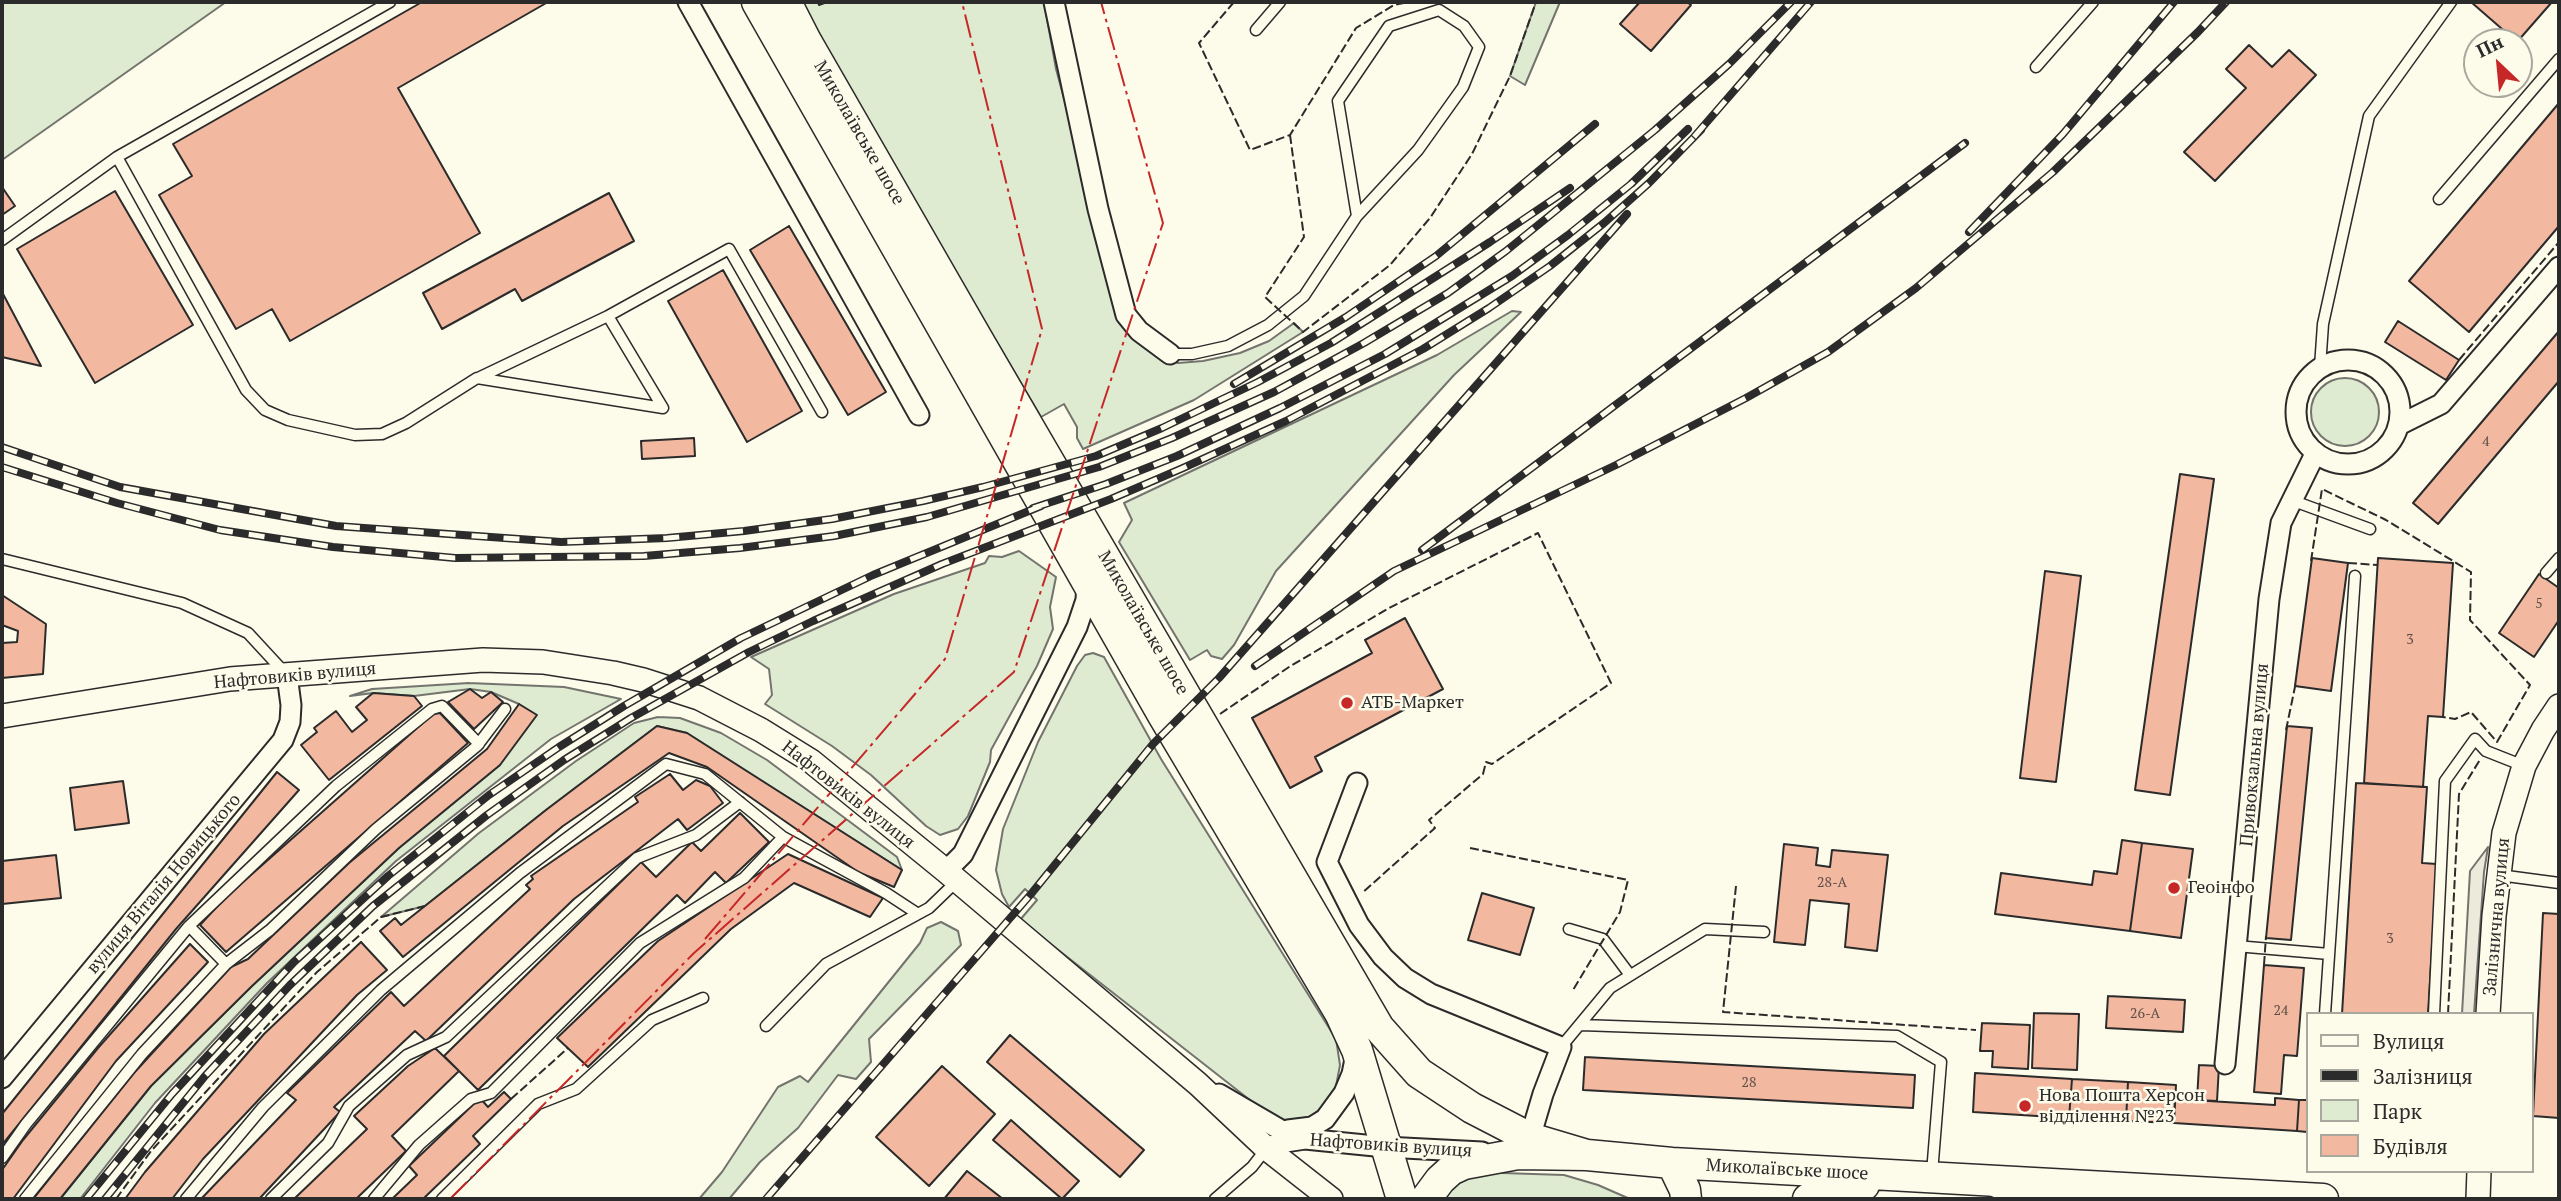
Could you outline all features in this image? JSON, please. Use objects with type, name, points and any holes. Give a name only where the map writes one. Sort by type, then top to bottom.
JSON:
[{"type":"main road","name":"Миколаївське шосе","points":[[757,2],[1182,748],[1340,1013],[1357,1049],[1402,1199]]},
{"type":"main road","name":"Миколаївське шосе","points":[[786,2],[978,340],[1379,1028],[1412,1066],[1435,1084],[1524,1146],[1587,1155],[1902,1177],[2323,1199]]},
{"type":"main road","points":[[1426,1199],[1451,1170],[1524,1146]]},
{"type":"main road","points":[[1672,1163],[1686,1199]]},
{"type":"main road","name":"Миколаївське шосе","points":[[1808,1199],[1902,1177]]},
{"type":"street","points":[[688,2],[919,415]]},
{"type":"street","points":[[1054,2],[1098,209],[1126,315],[1139,331],[1170,354]]},
{"type":"street","points":[[2399,425],[2441,404],[2559,267]]},
{"type":"street","points":[[2355,360],[2372,366],[2386,376],[2396,391],[2400,408],[2399,425],[2391,441],[2379,454],[2364,463],[2346,465],[2329,462],[2315,454],[2303,441],[2297,426],[2295,409],[2307,378],[2320,367],[2337,361],[2355,360]]},
{"type":"street","name":"Привокзальна вулиця","points":[[2225,1064],[2269,599],[2281,523],[2315,454]]},
{"type":"street","points":[[951,876],[1077,628],[1086,600],[1087,581]]},
{"type":"street","name":"Нафтовиків вулиця","points":[[2,716],[230,679],[482,660],[543,662],[643,680],[699,698],[761,730],[810,761],[1198,1084],[1279,1143],[1305,1139],[1385,1147],[1524,1146]]},
{"type":"street","name":"вулиця Віталія Новицького","points":[[2,1079],[283,740],[290,722],[287,675]]},
{"type":"street","name":"Залізнична вулиця","points":[[2488,1012],[2498,875],[2504,833],[2524,766],[2559,706]]},
{"type":"street","points":[[1357,783],[1327,862],[1359,925],[1405,978],[1431,994],[1560,1047],[1524,1146]]},
{"type":"street","points":[[1272,1139],[1312,1127],[1325,1119],[1344,1093],[1352,1074],[1357,1049]]},
{"type":"street","name":"Нафтовиків вулиця","points":[[1272,1139],[1331,1199]]},
{"type":"street","points":[[2478,1199],[2479,1173]]},
{"type":"street","points":[[1984,1181],[2018,1199]]},
{"type":"lane","points":[[2,240],[117,157],[390,2]]},
{"type":"lane","points":[[1256,30],[1280,2]]},
{"type":"lane","points":[[2036,67],[2093,2]]},
{"type":"lane","points":[[2320,367],[2323,324],[2369,116],[2451,2]]},
{"type":"lane","points":[[1170,354],[1192,354],[1228,346],[1268,325],[1304,296],[1357,215],[1418,150],[1463,87],[1479,47],[1464,26],[1440,10],[1390,26],[1338,101],[1357,215]]},
{"type":"lane","points":[[2439,199],[2559,59]]},
{"type":"lane","points":[[117,157],[246,390],[265,410],[288,420],[355,435],[382,434],[406,423],[477,378],[608,316],[729,249],[822,412]]},
{"type":"lane","points":[[477,378],[663,408],[608,316]]},
{"type":"lane","points":[[2291,500],[2370,529]]},
{"type":"lane","points":[[2546,573],[2559,558]]},
{"type":"lane","points":[[2,559],[182,603],[248,633],[287,675]]},
{"type":"lane","points":[[2325,1012],[2355,576]]},
{"type":"lane","points":[[2,1158],[26,1124],[189,926],[336,786],[432,709],[442,706],[479,744]]},
{"type":"lane","points":[[24,1199],[142,1054],[226,964],[270,930],[376,829],[479,744],[505,709]]},
{"type":"lane","points":[[2434,1012],[2445,781],[2475,739],[2486,751],[2524,766]]},
{"type":"lane","points":[[186,1199],[263,1107],[381,990],[520,873],[666,764],[705,774],[783,838],[886,893],[918,914]]},
{"type":"lane","points":[[271,1199],[328,1143],[349,1106],[407,1055],[446,1037],[637,858],[696,835],[740,803]]},
{"type":"lane","points":[[374,1199],[419,1145],[471,1099],[491,1093],[640,943],[744,878],[783,838]]},
{"type":"lane","points":[[2498,875],[2559,883]]},
{"type":"lane","points":[[766,1026],[826,964],[929,908],[951,876]]},
{"type":"lane","points":[[189,926],[226,964]]},
{"type":"lane","points":[[1569,929],[1604,939],[1630,975]]},
{"type":"lane","points":[[1560,1047],[1581,1026],[1610,988],[1705,929],[1764,932]]},
{"type":"lane","points":[[2235,946],[2329,954]]},
{"type":"lane","points":[[442,1199],[538,1104],[576,1089],[652,1020],[703,998]]},
{"type":"lane","points":[[1581,1026],[1897,1036],[1941,1062],[1932,1178]]},
{"type":"lane","points":[[1214,1199],[1252,1167],[1272,1139]]},
{"type":"green space","points":[[2,2],[226,2],[2,160]]},
{"type":"green space","points":[[802,2],[1044,2],[1056,69],[1115,287],[1161,358],[1178,363],[1203,361],[1240,353],[1269,341],[1294,323],[1303,332],[1194,400],[1083,449],[1077,438],[1077,427],[1064,404],[1041,417],[815,31]]},
{"type":"green space","points":[[1536,2],[1560,2],[1525,85],[1510,76]]},
{"type":"green space","points":[[1512,311],[1521,312],[1454,375],[1276,571],[1234,645],[1222,659],[1211,656],[1207,650],[1190,660],[1119,542],[1132,520],[1124,503],[1437,355]]},
{"type":"green space","points":[[2345,378],[2358,381],[2369,388],[2376,399],[2379,412],[2376,425],[2369,436],[2358,443],[2345,446],[2332,443],[2321,436],[2314,425],[2311,412],[2314,399],[2321,388],[2332,381]]},
{"type":"green space","points":[[1019,551],[1056,577],[1050,607],[1053,629],[1037,666],[991,750],[990,762],[968,816],[958,829],[940,835],[926,826],[871,775],[832,746],[765,704],[772,695],[769,669],[751,657],[894,594],[985,563],[989,556],[1002,557]]},
{"type":"green space","points":[[1093,653],[1104,657],[1161,759],[1336,1039],[1340,1065],[1336,1086],[1325,1105],[1309,1118],[1290,1122],[1269,1115],[1020,920],[1037,900],[1025,889],[1009,907],[1002,894],[996,870],[1003,829],[1038,742],[1077,666],[1085,655]]},
{"type":"green space","points":[[469,683],[564,687],[621,699],[551,739],[396,861],[267,983],[155,1103],[80,1199],[60,1199],[151,1086],[251,987],[399,848],[500,765],[519,704],[491,692],[470,689],[414,696],[373,693],[350,696],[372,689]]},
{"type":"green space","points":[[658,717],[680,718],[721,733],[767,760],[897,857],[902,870],[687,733],[657,726],[425,906],[381,917],[479,833],[576,761],[634,723]]},
{"type":"green space","points":[[941,922],[958,931],[961,945],[869,1039],[871,1062],[856,1079],[838,1075],[798,1128],[760,1162],[729,1199],[699,1199],[722,1172],[778,1087],[800,1076],[808,1082],[920,943],[927,928]]},
{"type":"green space","points":[[1471,1172],[1564,1175],[1598,1185],[1630,1199],[1435,1199]]},
{"type":"shaded area","points":[[2488,847],[2474,1012],[2462,1012],[2470,871]]},
{"type":"building","points":[[422,2],[548,2],[398,88],[480,233],[290,341],[272,309],[236,329],[159,195],[192,176],[173,144]]},
{"type":"building","points":[[1640,2],[1687,2],[1691,5],[1651,51],[1620,24]]},
{"type":"building","points":[[2471,2],[2552,2],[2529,28],[2501,28]]},
{"type":"building","points":[[2249,45],[2272,67],[2289,50],[2316,75],[2215,181],[2184,152],[2246,88],[2226,69]]},
{"type":"building","points":[[2559,103],[2559,226],[2469,332],[2409,281]]},
{"type":"building","points":[[2,187],[15,206],[2,215]]},
{"type":"building","points":[[115,191],[193,325],[95,383],[17,249]]},
{"type":"building","points":[[609,193],[634,241],[522,301],[515,289],[442,329],[423,293]]},
{"type":"building","points":[[789,226],[886,392],[848,415],[750,250]]},
{"type":"building","points":[[723,270],[802,411],[747,442],[668,301]]},
{"type":"building","points":[[2,292],[41,366],[2,357]]},
{"type":"building","points":[[2398,321],[2459,360],[2446,380],[2385,342]]},
{"type":"building","points":[[2559,331],[2559,381],[2438,524],[2413,503]]},
{"type":"building","points":[[694,438],[695,456],[642,459],[641,441]]},
{"type":"building","points":[[2180,474],[2214,479],[2170,795],[2135,790]]},
{"type":"building","points":[[2312,558],[2348,563],[2331,691],[2295,686]]},
{"type":"building","points":[[2378,558],[2453,563],[2443,717],[2428,716],[2423,787],[2364,783]]},
{"type":"building","points":[[2045,571],[2081,576],[2056,782],[2020,778]]},
{"type":"building","points":[[2539,574],[2559,588],[2559,620],[2534,657],[2499,633]]},
{"type":"building","points":[[2,595],[46,624],[43,674],[2,678],[2,643],[17,642],[18,631],[2,625]]},
{"type":"building","name":"АТБ-Маркет","points":[[1405,618],[1443,689],[1315,757],[1322,771],[1290,788],[1252,718],[1372,653],[1365,640]]},
{"type":"building","points":[[470,689],[482,698],[491,692],[503,702],[474,729],[448,702]]},
{"type":"building","points":[[373,693],[414,696],[422,706],[329,780],[301,745],[317,732],[314,728],[336,711],[352,732],[367,720],[356,707]]},
{"type":"building","points":[[519,704],[537,715],[500,765],[399,848],[251,987],[151,1086],[60,1199],[33,1199],[134,1073],[231,967],[248,959],[349,863],[487,749]]},
{"type":"building","points":[[440,713],[468,743],[226,952],[200,925],[226,897],[433,714]]},
{"type":"building","points":[[657,726],[687,733],[902,870],[894,887],[858,872],[707,767],[669,753],[563,826],[403,957],[380,931],[395,918],[401,925]]},
{"type":"building","points":[[2287,726],[2312,728],[2291,940],[2266,938]]},
{"type":"building","points":[[277,772],[299,790],[176,929],[2,1145],[2,1114]]},
{"type":"building","points":[[670,774],[683,790],[696,780],[710,786],[723,803],[687,830],[678,819],[574,899],[426,1041],[415,1031],[334,1107],[340,1112],[259,1199],[201,1199],[296,1100],[287,1093],[391,992],[404,1006],[530,889],[526,885],[533,879],[531,876],[638,802],[635,797]]},
{"type":"building","points":[[123,781],[129,823],[75,830],[70,788]]},
{"type":"building","points":[[2356,783],[2427,787],[2422,863],[2437,864],[2428,1012],[2342,1012]]},
{"type":"building","points":[[740,813],[769,842],[726,883],[715,872],[685,903],[677,895],[478,1090],[444,1056],[641,862],[656,877],[692,842],[701,851]]},
{"type":"building","points":[[2122,840],[2142,843],[2130,931],[1995,914],[2001,873],[2092,885],[2094,871],[2117,874]]},
{"type":"building","points":[[2142,843],[2193,849],[2181,938],[2130,931]]},
{"type":"building","points":[[1784,844],[1818,848],[1816,865],[1830,867],[1832,850],[1888,855],[1877,951],[1845,947],[1849,904],[1810,900],[1805,945],[1774,942]]},
{"type":"building","points":[[788,854],[883,898],[870,917],[794,883],[731,929],[588,1067],[557,1038],[658,941]]},
{"type":"building","points":[[56,855],[61,898],[2,904],[2,861]]},
{"type":"building","points":[[1482,893],[1534,908],[1520,955],[1468,940]]},
{"type":"building","points":[[2543,913],[2559,914],[2559,1118],[2533,1116]]},
{"type":"building","points":[[361,942],[387,970],[357,995],[203,1159],[172,1199],[125,1199],[264,1034]]},
{"type":"building","points":[[190,944],[208,962],[116,1061],[13,1199],[2,1199],[2,1170],[23,1140],[98,1048]]},
{"type":"building","points":[[2264,965],[2304,968],[2297,1056],[2284,1055],[2281,1094],[2254,1092]]},
{"type":"building","points":[[2108,996],[2185,1000],[2183,1032],[2106,1028]]},
{"type":"building","points":[[2034,1013],[2079,1014],[2077,1070],[2032,1068]]},
{"type":"building","points":[[1982,1023],[2030,1025],[2028,1069],[1992,1067],[1993,1051],[1980,1051]]},
{"type":"building","points":[[1010,1035],[1144,1150],[1120,1177],[987,1062]]},
{"type":"building","points":[[435,1048],[459,1071],[392,1136],[406,1151],[356,1199],[294,1199],[367,1129],[354,1116],[408,1066]]},
{"type":"building","points":[[1585,1057],[1915,1075],[1913,1108],[1583,1090]]},
{"type":"building","points":[[2199,1065],[2219,1066],[2217,1101],[2197,1100]]},
{"type":"building","points":[[942,1066],[995,1114],[929,1186],[876,1137]]},
{"type":"building","points":[[1975,1073],[2072,1079],[2069,1118],[1973,1112]]},
{"type":"building","points":[[2072,1079],[2128,1082],[2126,1121],[2069,1118]]},
{"type":"building","points":[[2128,1082],[2176,1085],[2174,1123],[2126,1121]]},
{"type":"building","points":[[504,1092],[511,1099],[473,1136],[480,1144],[423,1199],[392,1199],[417,1175],[409,1166],[480,1098],[488,1107]]},
{"type":"building","points":[[2275,1098],[2299,1100],[2297,1131],[2174,1123],[2175,1099],[2275,1105]]},
{"type":"building","points":[[2299,1100],[2306,1100],[2306,1132],[2297,1131]]},
{"type":"building","points":[[1011,1120],[1079,1181],[1062,1199],[993,1140]]},
{"type":"building","points":[[967,1171],[1003,1199],[944,1199]]},
{"type":"railway","points":[[2,467],[117,503],[220,530],[333,547],[455,558],[644,556],[740,548],[834,536],[927,517],[1099,467],[1172,438],[1274,392],[1448,293],[1506,251],[1655,130],[1729,64],[1791,2]]},
{"type":"railway","points":[[1694,137],[1811,2]]},
{"type":"railway","points":[[1969,232],[2063,134],[2174,2]]},
{"type":"railway","points":[[1255,666],[1394,571],[1616,465],[1828,352],[1916,288],[2053,172],[2226,2]]},
{"type":"railway","points":[[1234,384],[1346,317],[1436,256],[1595,124]]},
{"type":"railway","points":[[1033,508],[1106,484],[1177,456],[1280,408],[1385,354],[1512,276],[1568,235],[1631,184],[1688,129]]},
{"type":"railway","points":[[105,1199],[205,1076],[290,985],[373,906],[487,815],[564,760],[631,718],[749,652],[813,621],[942,564],[1111,499],[1183,468],[1286,421],[1423,349],[1550,266],[1649,183],[1701,130]]},
{"type":"railway","points":[[1422,550],[1965,143]]},
{"type":"railway","points":[[2,447],[120,487],[336,526],[561,542],[667,538],[832,519],[983,487],[1096,456],[1162,428],[1331,343],[1570,188]]},
{"type":"railway","points":[[766,1199],[1031,894],[1153,744],[1219,678],[1627,214]]},
{"type":"railway","points":[[86,1199],[172,1094],[294,962],[388,876],[489,795],[624,706],[741,638],[873,575],[1041,506]]},
{"type":"fence","points":[[818,2],[819,5],[828,2]]},
{"type":"fence","points":[[1234,2],[1199,43],[1250,150],[1290,135],[1356,28],[1394,5],[1408,2]]},
{"type":"fence","points":[[1290,135],[1304,237],[1265,297],[1303,332],[1390,265],[1430,218],[1472,154],[1510,76],[1536,2]]},
{"type":"fence","points":[[2459,360],[2559,242]]},
{"type":"fence","points":[[2311,561],[2322,489],[2386,520],[2471,572],[2470,620],[2530,685],[2497,742],[2471,712],[2455,719],[2443,717]]},
{"type":"fence","points":[[1220,714],[1289,667],[1389,608],[1538,533],[1611,683],[1492,764],[1486,762],[1483,774],[1429,820],[1435,828],[1362,893]]},
{"type":"fence","points":[[2348,563],[2378,565]]},
{"type":"fence","points":[[2286,730],[2296,682]]},
{"type":"fence","points":[[2448,1012],[2459,794],[2481,758]]},
{"type":"fence","points":[[1470,848],[1628,880],[1620,912],[1573,990]]},
{"type":"fence","points":[[1736,886],[1723,1012],[1976,1030]]},
{"type":"fence","points":[[116,1199],[151,1151],[317,972],[381,917],[425,906]]},
{"type":"fence","points":[[2264,965],[2266,936]]},
{"type":"fence","points":[[511,1099],[568,1048]]},
{"type":"power","points":[[705,939],[945,659],[1042,329],[962,2]]},
{"type":"power","points":[[450,1199],[694,953],[1014,672],[1163,223],[1101,2]]},
{"type":"place","name":"АТБ-Маркет","points":[[1347,703]]},
{"type":"place","name":"Геоінфо","points":[[2174,888]]},
{"type":"place","name":"Нова Пошта Херсон відділення №23","points":[[2025,1106]]}]
